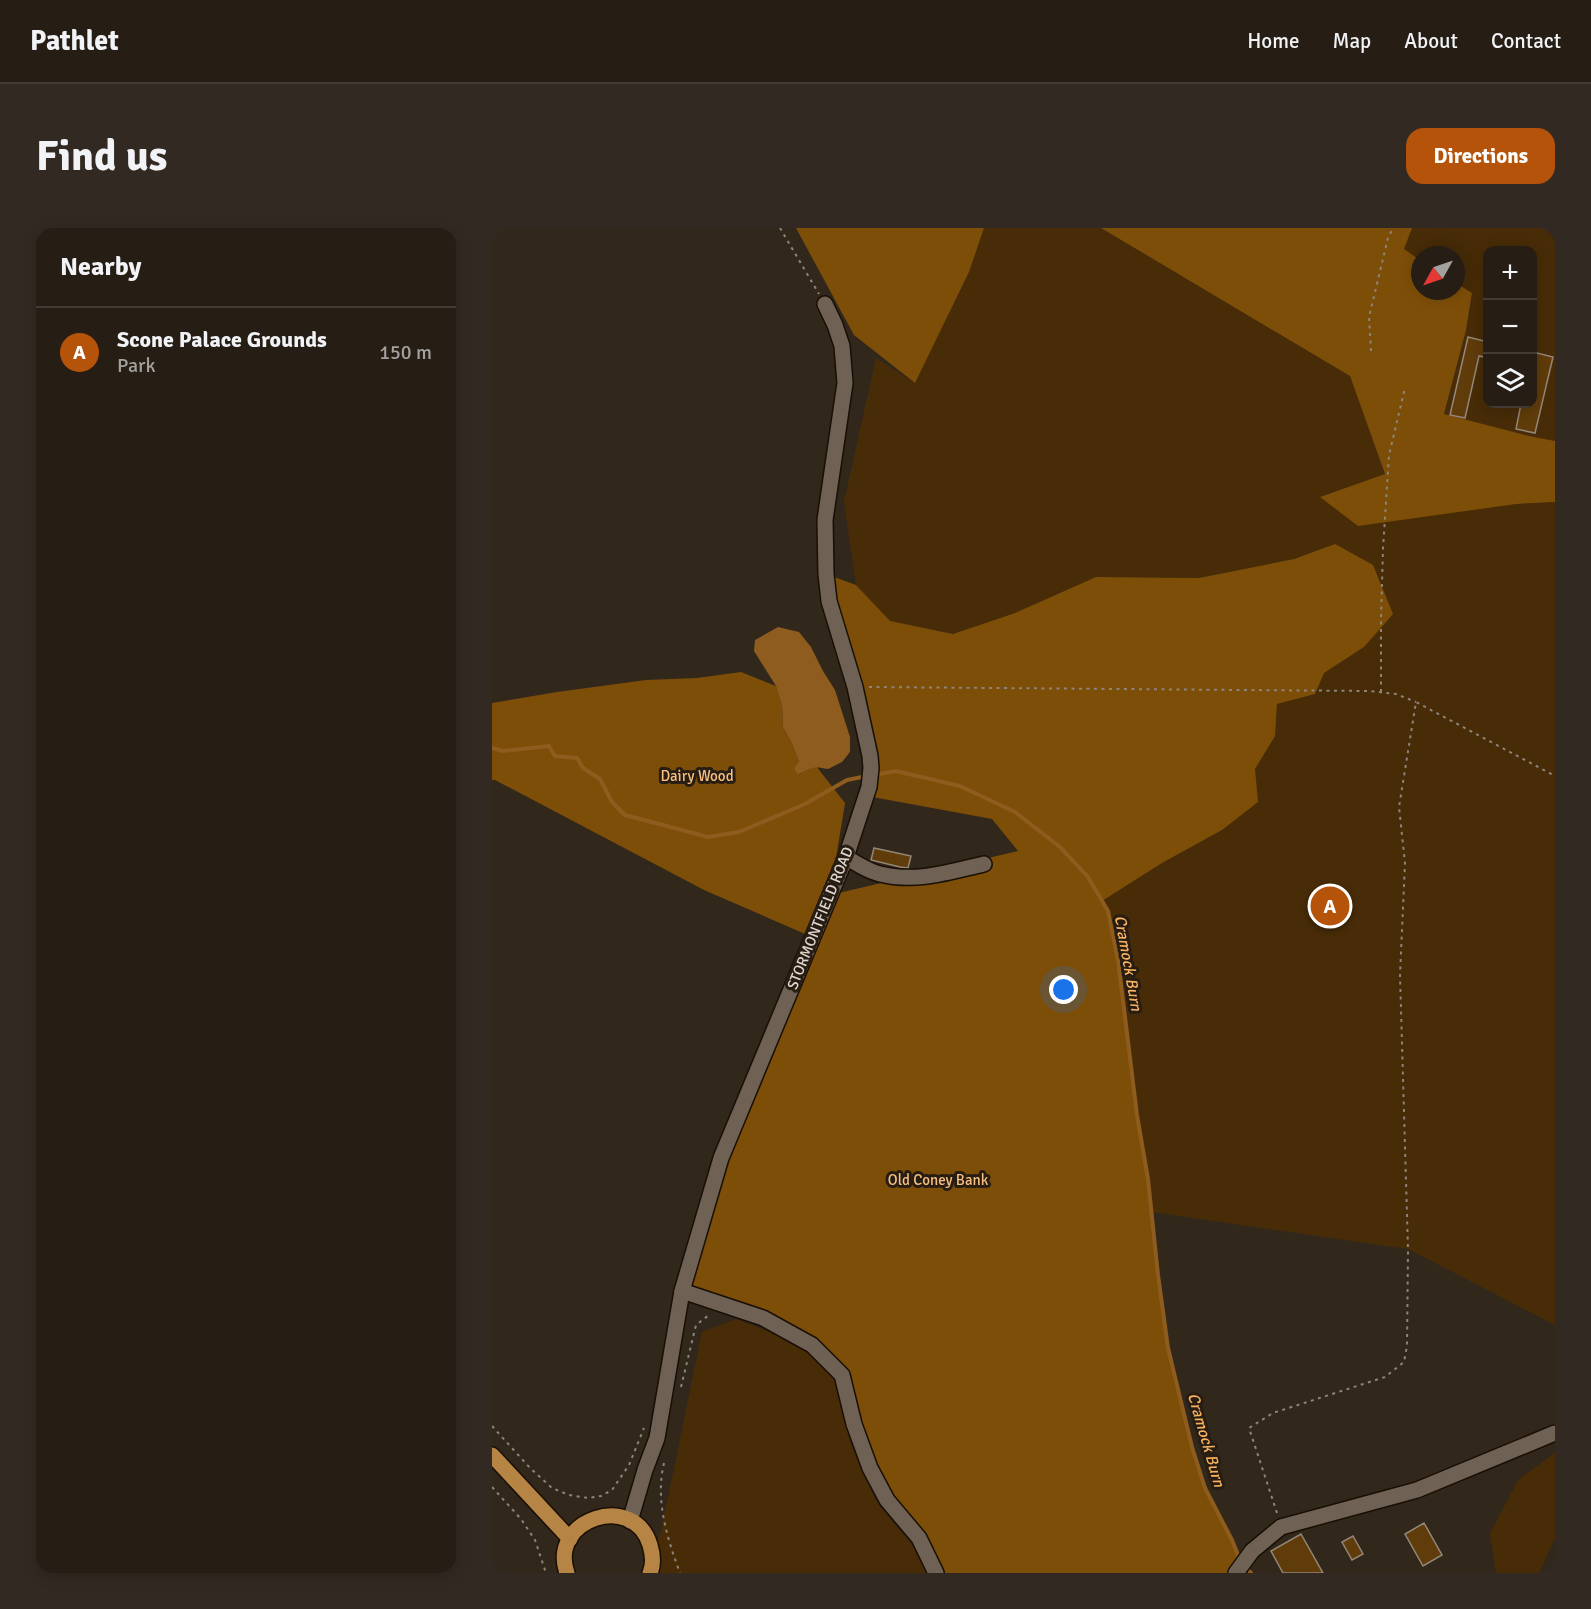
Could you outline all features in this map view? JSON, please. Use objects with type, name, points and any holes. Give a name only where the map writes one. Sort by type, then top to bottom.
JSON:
[{"type":"main road","points":[[492,1455],[570,1539]]},
{"type":"main road","points":[[567,1573],[565,1552],[578,1528],[596,1518],[617,1516],[641,1529],[649,1541],[653,1555],[650,1573]]},
{"type":"street","name":"STORMONTFIELD ROAD","points":[[630,1521],[657,1438],[682,1291],[721,1158],[846,857],[869,787],[871,768],[855,687],[829,601],[826,574],[825,520],[845,383],[842,346],[825,304]]},
{"type":"street","points":[[846,857],[880,874],[919,878],[984,864]]},
{"type":"street","points":[[682,1291],[763,1318],[812,1345],[842,1375],[854,1424],[870,1468],[887,1500],[919,1538],[936,1573]]},
{"type":"street","points":[[1236,1573],[1251,1551],[1281,1527],[1417,1490],[1555,1433]]},
{"type":"path","points":[[780,228],[825,304]]},
{"type":"path","points":[[1371,351],[1369,316],[1388,238],[1393,228]]},
{"type":"path","points":[[1381,692],[1383,549],[1389,455],[1405,388]]},
{"type":"path","points":[[855,687],[1381,692],[1396,694],[1416,702],[1555,776]]},
{"type":"path","points":[[1281,1527],[1249,1428],[1273,1413],[1386,1377],[1404,1362],[1407,1346],[1408,1249],[1400,975],[1405,863],[1399,807],[1416,702]]},
{"type":"path","points":[[680,1389],[696,1325],[709,1315],[721,1317],[724,1305]]},
{"type":"path","points":[[492,1426],[530,1468],[552,1488],[569,1495],[588,1498],[601,1496],[612,1490],[629,1465]]},
{"type":"path","points":[[666,1454],[661,1475],[662,1510],[666,1532],[680,1573]]},
{"type":"path","points":[[492,1487],[521,1519],[535,1540],[546,1573]]},
{"type":"shaded area","points":[[984,228],[1101,228],[1350,376],[1385,474],[1320,497],[1516,504],[1555,502],[1555,1325],[1408,1249],[1151,1212],[1118,960],[1108,911],[1102,901],[1162,863],[1222,830],[1257,802],[1255,769],[1275,736],[1277,704],[1315,694],[1324,673],[1364,647],[1335,544],[1294,559],[1199,578],[1096,577],[1015,613],[953,634],[889,621],[856,585],[844,502],[876,358],[915,383],[969,272]]},
{"type":"shaded area","points":[[1412,228],[1555,228],[1555,441],[1444,415],[1466,330],[1472,294],[1465,289],[1465,246],[1411,246],[1411,254],[1404,249]]},
{"type":"shaded area","points":[[778,627],[799,632],[811,647],[835,690],[850,737],[850,752],[842,762],[828,769],[812,768],[798,775],[794,768],[799,762],[783,727],[782,706],[776,686],[754,651],[755,640]]},
{"type":"shaded area","points":[[736,1319],[810,1350],[837,1376],[850,1442],[877,1503],[911,1543],[927,1573],[644,1573],[661,1531],[702,1332]]},
{"type":"shaded area","points":[[1555,1453],[1555,1538],[1539,1573],[1496,1573],[1490,1533],[1519,1479]]},
{"type":"green space","points":[[796,228],[984,228],[969,272],[915,383],[854,335]]},
{"type":"green space","points":[[1101,228],[1412,228],[1404,249],[1411,254],[1411,300],[1465,300],[1465,289],[1472,293],[1466,330],[1444,414],[1555,441],[1555,502],[1516,504],[1358,526],[1320,497],[1385,474],[1350,376]]},
{"type":"green space","name":"Old Coney Bank","points":[[1335,544],[1373,565],[1393,614],[1364,647],[1324,673],[1315,694],[1277,704],[1275,736],[1255,769],[1258,802],[1222,830],[1162,863],[1102,901],[1108,911],[1118,960],[1168,1348],[1192,1447],[1205,1488],[1232,1540],[1242,1565],[1236,1573],[936,1573],[887,1500],[842,1375],[812,1345],[682,1291],[721,1158],[812,937],[704,890],[492,780],[492,703],[646,680],[697,678],[741,672],[776,686],[782,706],[783,727],[799,762],[799,775],[806,769],[816,766],[845,803],[830,895],[1018,851],[992,819],[867,796],[869,787],[826,574],[856,585],[890,621],[953,634],[1015,613],[1096,577],[1199,578],[1294,559]]},
{"type":"building","points":[[1468,337],[1483,341],[1483,357],[1479,356],[1465,418],[1450,415]]},
{"type":"building","points":[[1537,353],[1553,357],[1535,433],[1516,429],[1520,408],[1537,408]]},
{"type":"building","points":[[874,848],[911,856],[908,868],[871,860]]},
{"type":"building","points":[[1424,1523],[1442,1555],[1423,1566],[1405,1534]]},
{"type":"building","points":[[1301,1534],[1323,1573],[1283,1573],[1271,1551]]},
{"type":"building","points":[[1353,1536],[1363,1554],[1352,1560],[1342,1542]]},
{"type":"waterway","name":"Cramock Burn","points":[[492,748],[503,751],[549,746],[555,756],[577,758],[583,768],[600,779],[612,802],[625,815],[708,837],[739,832],[805,804],[847,780],[867,776]]},
{"type":"waterway","name":"Cramock Burn","points":[[874,775],[896,771],[960,786],[1015,812],[1060,847],[1088,877],[1108,911],[1118,960],[1168,1348],[1192,1447],[1205,1488],[1240,1560]]},
{"type":"waterway","name":"Cramock Burn","points":[[1244,1566],[1251,1573]]},
{"type":"place","name":"Scone Palace Grounds","points":[[1330,906]]},
{"type":"park label","name":"Dairy Wood","points":[[697,776]]}]
